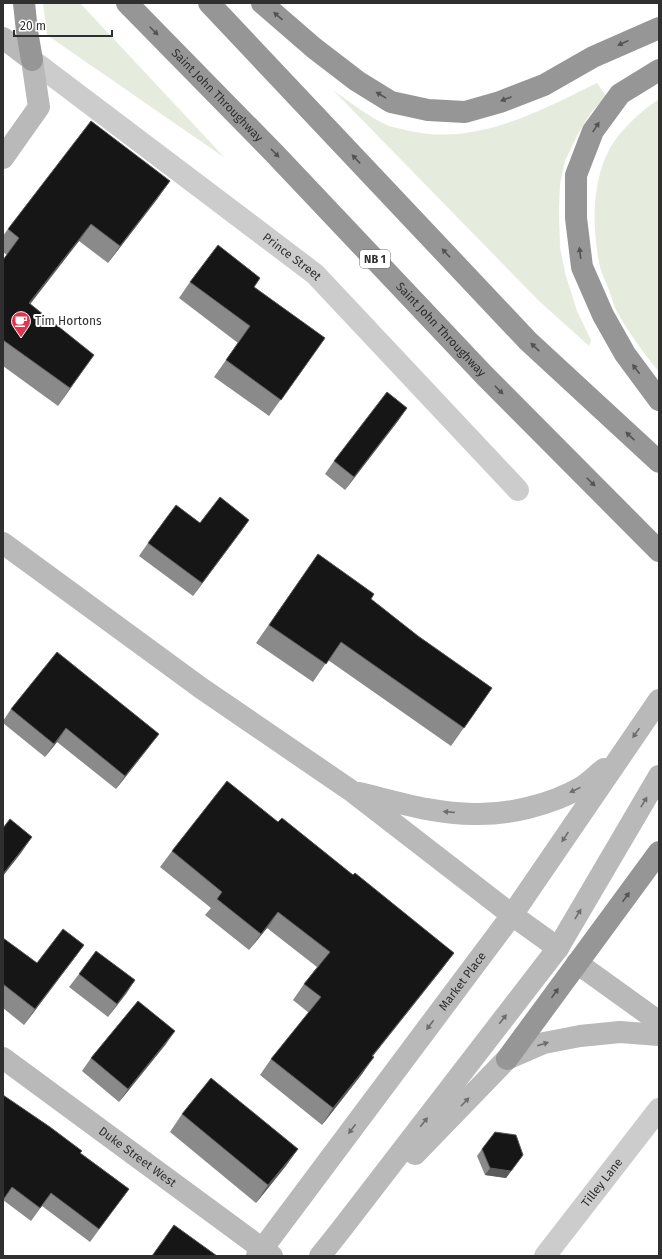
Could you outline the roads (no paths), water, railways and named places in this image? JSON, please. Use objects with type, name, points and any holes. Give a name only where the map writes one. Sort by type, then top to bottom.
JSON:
[{"type":"highway","points":[[24,3],[32,60]]},
{"type":"highway","name":"Saint John Throughway","points":[[127,3],[276,154],[486,376],[659,551]]},
{"type":"highway","points":[[209,3],[528,341],[659,462]]},
{"type":"highway","points":[[262,3],[314,48],[357,80],[391,102],[428,110],[465,112],[500,102],[544,85],[593,57],[659,28]]},
{"type":"highway","points":[[659,70],[620,94],[593,131],[576,175],[576,218],[582,267],[603,315],[625,354],[659,400]]},
{"type":"highway","name":"Saint John Throughway","points":[[623,516],[659,543]]},
{"type":"highway","points":[[507,1059],[659,852]]},
{"type":"street","points":[[3,38],[32,60],[39,107],[3,158]]},
{"type":"street","name":"Prince Street","points":[[32,60],[315,274],[518,490]]},
{"type":"street","points":[[3,543],[201,688],[353,792],[512,915],[659,1022]]},
{"type":"street","name":"Market Place","points":[[264,1253],[512,915],[657,704]]},
{"type":"street","points":[[353,792],[441,811],[474,814],[503,812],[554,800],[580,787],[618,759]]},
{"type":"street","points":[[320,1256],[558,948],[659,776]]},
{"type":"street","points":[[340,1231],[507,1059],[544,1044],[580,1036],[620,1032],[659,1035]]},
{"type":"street","name":"Duke Street West","points":[[3,1058],[264,1253]]},
{"type":"street","name":"Tilley Lane","points":[[545,1256],[659,1109]]},
{"type":"place","name":"Tim Hortons","points":[[21,338]]}]
